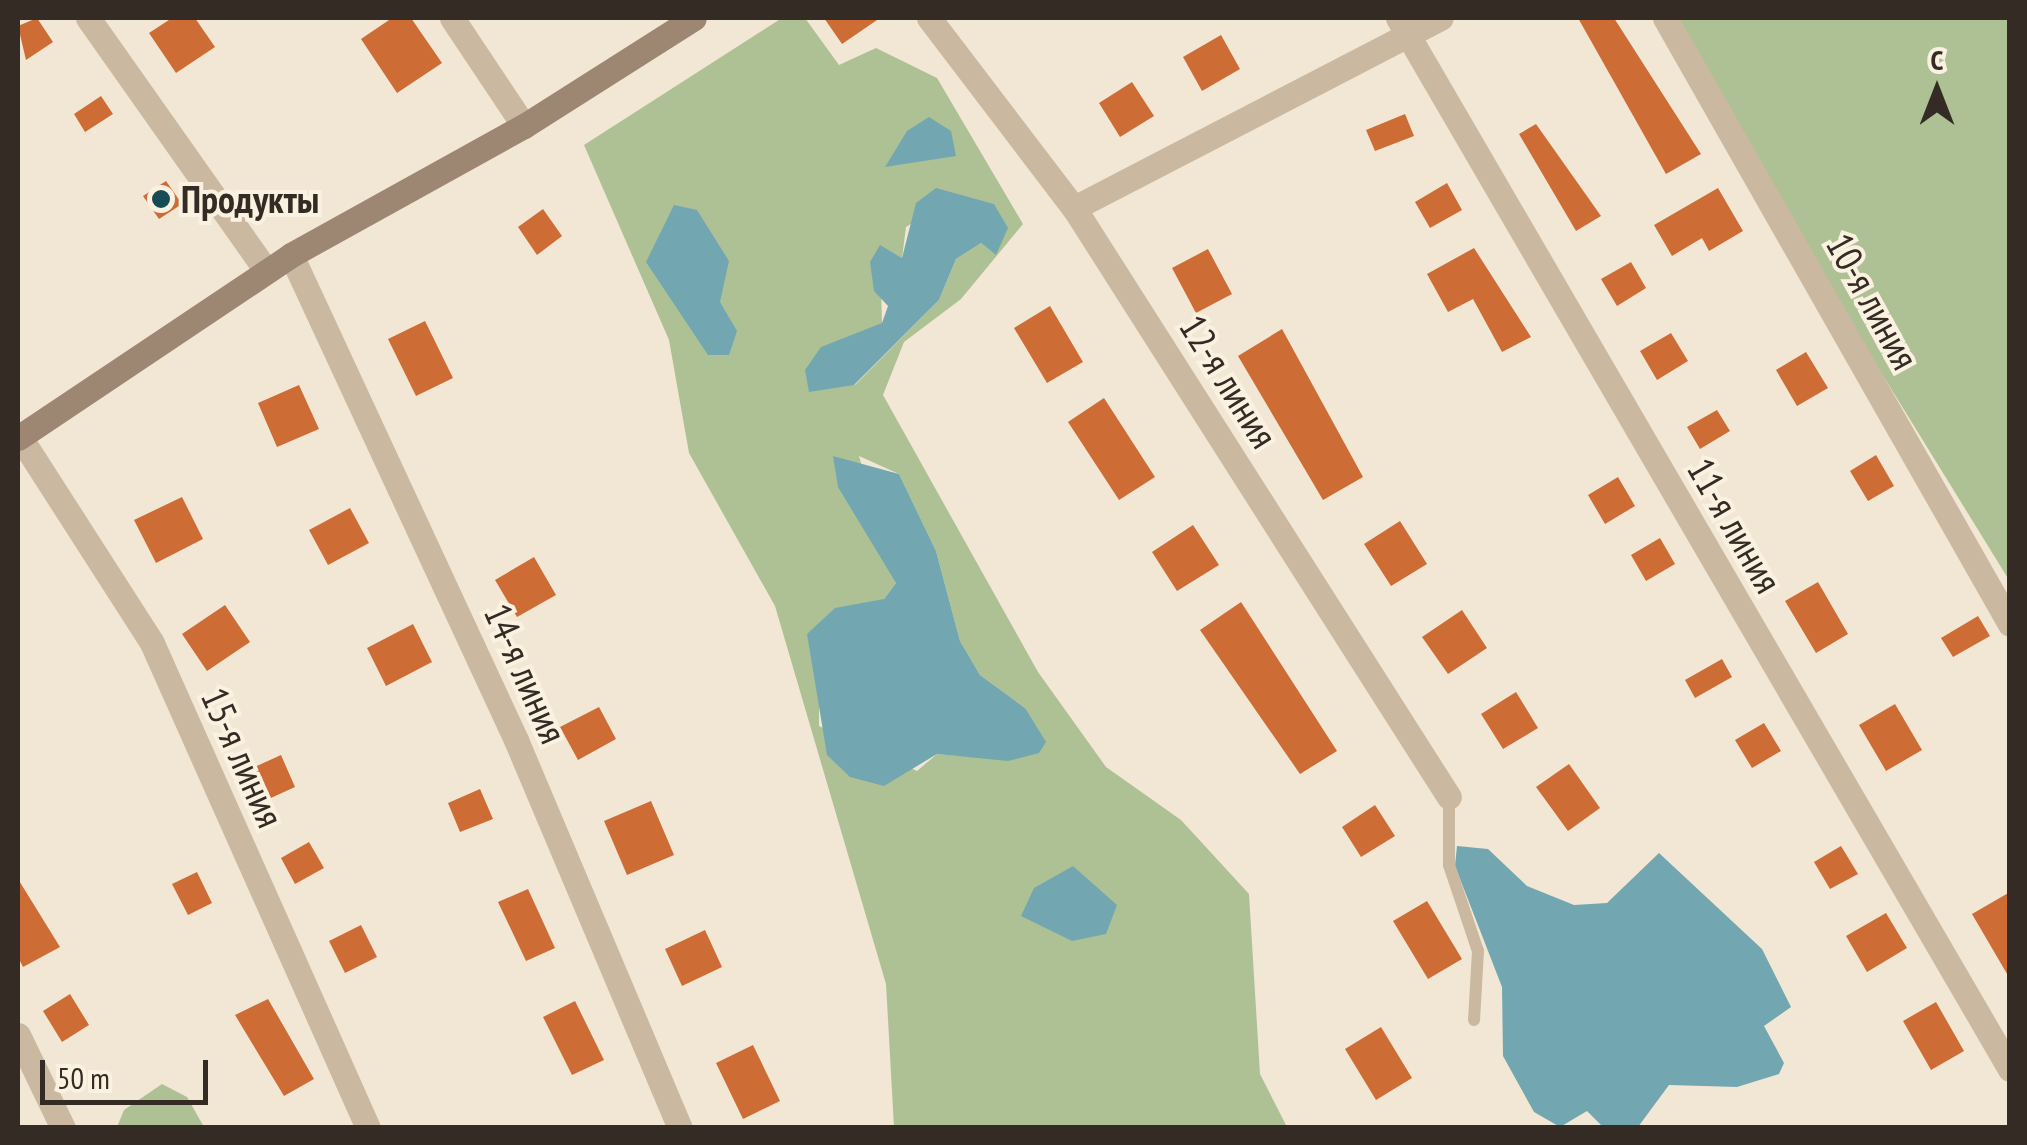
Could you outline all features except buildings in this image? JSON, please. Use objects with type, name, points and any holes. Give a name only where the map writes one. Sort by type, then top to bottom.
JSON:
[{"type":"main road","points":[[18,436],[266,270],[524,126],[694,18]]},
{"type":"street","points":[[88,18],[266,270]]},
{"type":"street","points":[[452,18],[524,126]]},
{"type":"street","name":"12-я линия","points":[[930,18],[1074,208],[1449,797]]},
{"type":"street","points":[[1074,208],[1402,26],[1441,18]]},
{"type":"street","name":"10-я линия","points":[[1665,18],[2010,624]]},
{"type":"street","name":"11-я линия","points":[[1402,26],[2010,1070]]},
{"type":"street","name":"14-я линия","points":[[292,255],[516,740],[680,1128]]},
{"type":"street","name":"15-я линия","points":[[18,436],[152,642],[368,1128]]},
{"type":"street","points":[[18,1036],[63,1128]]},
{"type":"lane","points":[[1449,797],[1449,865],[1478,951],[1474,1020]]},
{"type":"green space","points":[[782,18],[805,18],[839,65],[876,48],[937,78],[1023,224],[961,299],[904,342],[883,395],[1038,672],[1106,767],[1181,820],[1249,894],[1260,1074],[1287,1127],[894,1127],[886,984],[775,606],[689,453],[669,340],[584,145]],"holes":[[[953,197],[994,204],[995,254],[981,243],[956,259],[939,300],[855,385],[822,347],[882,324],[880,246],[902,258],[906,227]],[[859,456],[899,474],[936,551],[960,641],[980,675],[1025,708],[1008,760],[937,754],[917,771],[819,726],[819,685],[896,583]]]},
{"type":"green space","points":[[1674,18],[2009,18],[2009,580],[1689,61]]},
{"type":"green space","points":[[162,1084],[187,1097],[204,1127],[117,1127],[124,1110]]},
{"type":"water","points":[[929,117],[951,131],[956,156],[885,167],[907,131]]},
{"type":"water","points":[[936,188],[994,204],[1008,228],[996,255],[981,243],[956,259],[939,300],[854,385],[809,392],[805,370],[821,347],[882,323],[888,306],[874,291],[870,262],[880,245],[902,258],[916,203]]},
{"type":"water","points":[[674,205],[697,210],[729,261],[720,302],[737,331],[729,355],[708,355],[646,262]]},
{"type":"water","points":[[833,456],[899,474],[936,551],[960,641],[980,675],[1025,708],[1046,742],[1039,753],[1008,761],[937,754],[884,786],[850,777],[827,755],[807,634],[835,608],[884,599],[896,583],[838,487]]},
{"type":"water","points":[[1457,846],[1488,849],[1527,886],[1574,905],[1607,903],[1659,853],[1762,949],[1791,1007],[1764,1026],[1784,1063],[1779,1074],[1737,1087],[1669,1085],[1638,1127],[1603,1127],[1587,1111],[1560,1127],[1534,1112],[1503,1056],[1502,987],[1455,866]]},
{"type":"water","points":[[1073,866],[1117,905],[1106,934],[1072,941],[1021,916],[1034,888]]},
{"type":"place","name":"Продукты","points":[[161,199]]}]
